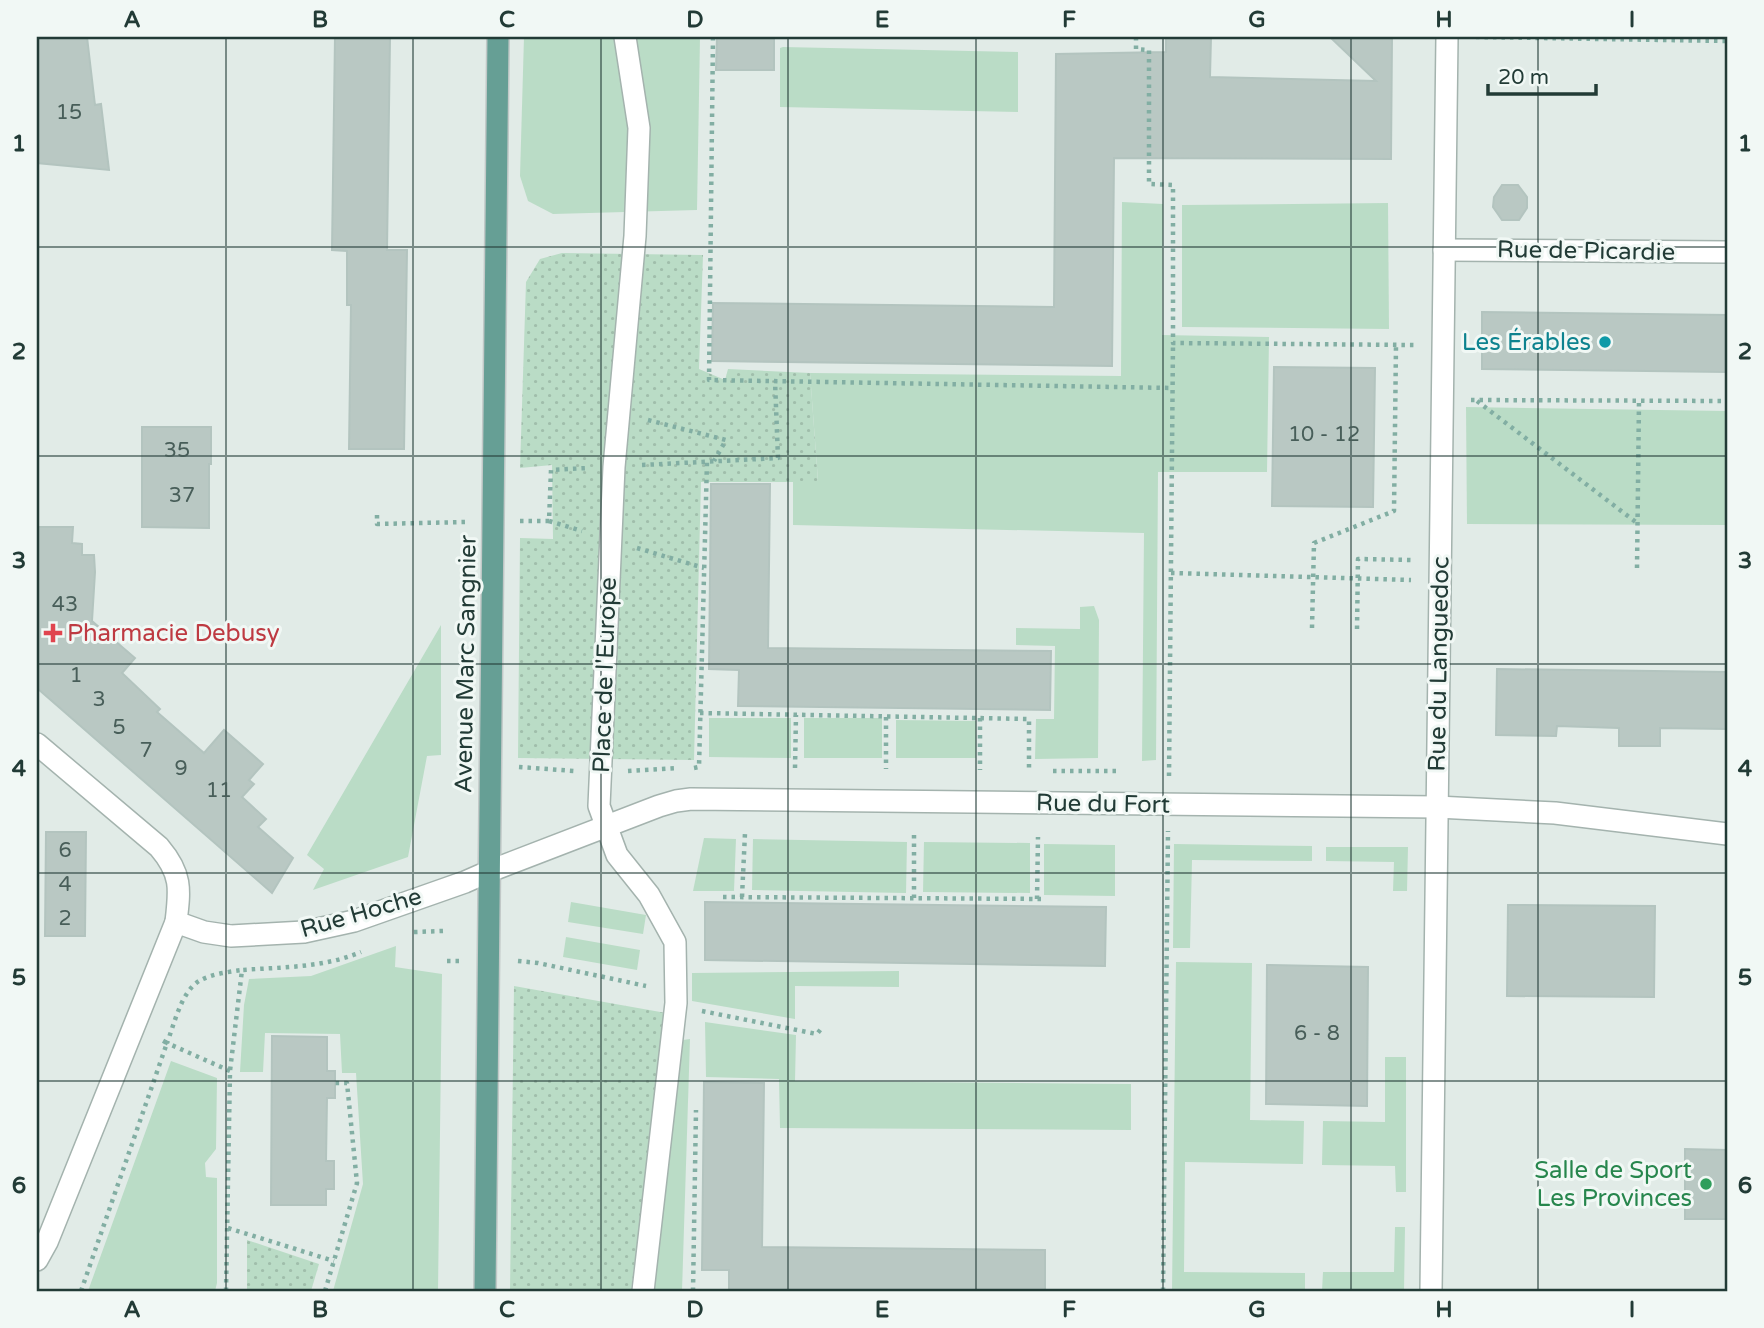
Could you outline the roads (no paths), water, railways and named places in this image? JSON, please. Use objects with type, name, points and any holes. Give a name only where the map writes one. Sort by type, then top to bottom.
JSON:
[{"type":"main road","name":"Avenue Marc Sangnier","points":[[485,1291],[498,37]]},
{"type":"street","name":"Place de l'Europe","points":[[625,37],[639,128],[635,236],[614,467],[599,806],[617,855],[649,895],[675,942],[676,1003],[643,1291]]},
{"type":"street","name":"Rue du Languedoc","points":[[1431,1291],[1447,37]]},
{"type":"street","name":"Rue de Picardie","points":[[1444,250],[1727,253]]},
{"type":"street","points":[[37,744],[159,847],[171,861],[177,876],[179,899],[176,922],[137,1022],[47,1242],[37,1260]]},
{"type":"street","name":"Rue du Fort","points":[[490,871],[659,806],[691,799],[1437,807],[1555,813],[1727,834]]},
{"type":"street","name":"Rue Hoche","points":[[176,922],[204,932],[231,936],[304,932],[354,920],[490,871]]},
{"type":"place","name":"Les Érables","points":[[1605,342]]},
{"type":"place","name":"Pharmacie Debusy","points":[[53,633]]},
{"type":"place","name":"Salle de Sport Les Provinces","points":[[1706,1184]]}]
